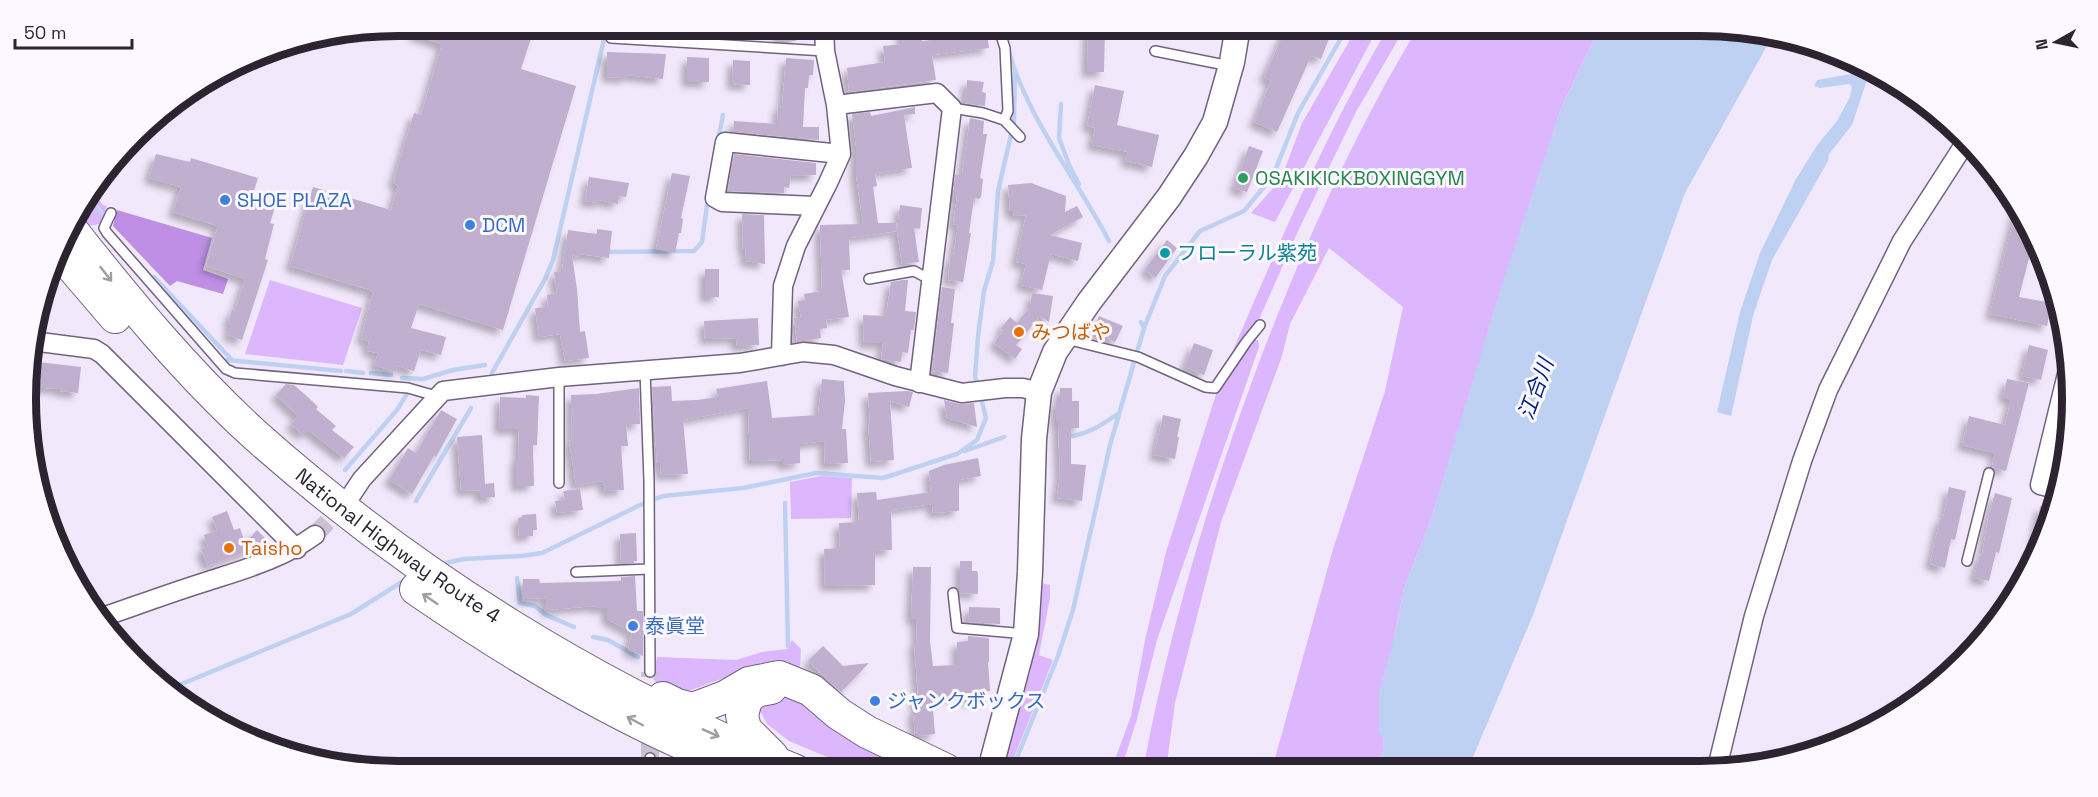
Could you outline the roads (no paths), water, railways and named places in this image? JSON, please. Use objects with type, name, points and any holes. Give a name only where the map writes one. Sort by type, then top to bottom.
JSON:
[{"type":"highway","name":"National Highway Route 4","points":[[75,234],[121,292],[188,368],[253,433],[326,494],[396,562]]},
{"type":"highway","name":"National Highway Route 4","points":[[65,258],[173,381],[240,447],[313,512],[396,562],[484,621],[553,678],[657,747],[709,761]]},
{"type":"highway","name":"National Highway Route 4","points":[[484,621],[558,654],[672,716],[772,761]]},
{"type":"highway","points":[[558,654],[594,664],[677,705],[693,709],[725,697],[749,684],[779,677],[810,690],[838,714],[867,732],[927,761]]},
{"type":"highway","points":[[780,761],[745,729],[742,715],[746,700],[755,691],[782,687],[810,690]]},
{"type":"highway","points":[[657,747],[675,755],[677,761]]},
{"type":"street","points":[[781,356],[783,286],[796,246],[841,154],[836,105],[825,51],[824,36]]},
{"type":"street","points":[[992,761],[1026,634],[1034,439],[1039,392],[1055,352],[1089,302],[1169,197],[1215,122],[1236,36]]},
{"type":"street","points":[[836,105],[937,93],[952,108],[919,383]]},
{"type":"street","points":[[816,206],[722,202],[715,198],[725,142],[841,154]]},
{"type":"street","points":[[1719,760],[1754,616],[1802,461],[1828,390],[1902,241],[1962,148]]},
{"type":"street","points":[[41,342],[94,349],[102,354],[297,549]]},
{"type":"street","points":[[350,497],[362,479],[443,391],[559,377],[760,361],[802,352],[834,355],[894,376],[962,393],[1023,388],[1039,392]]},
{"type":"street","points":[[2051,488],[2040,485],[2062,395]]},
{"type":"street","points":[[108,615],[251,569],[297,549],[315,535]]},
{"type":"lane","points":[[1001,36],[1005,48],[1008,111],[1006,122]]},
{"type":"lane","points":[[611,38],[825,51]]},
{"type":"lane","points":[[1155,51],[1230,66]]},
{"type":"lane","points":[[952,108],[1006,122],[1020,137]]},
{"type":"lane","points":[[111,213],[105,228],[107,233],[226,369],[235,373],[408,388],[436,396]]},
{"type":"lane","points":[[869,279],[914,271],[931,280]]},
{"type":"lane","points":[[1064,339],[1138,357],[1205,387],[1215,387],[1260,326]]},
{"type":"lane","points":[[645,370],[650,480],[650,672]]},
{"type":"lane","points":[[559,377],[560,483]]},
{"type":"lane","points":[[1967,561],[1989,473]]},
{"type":"lane","points":[[576,572],[649,569]]},
{"type":"lane","points":[[953,593],[957,628],[1026,634]]},
{"type":"lane","points":[[653,761],[657,747]]},
{"type":"water","name":"江合川","points":[[1595,36],[1700,36],[1769,43],[1685,193],[1533,615],[1471,761],[1376,761],[1384,751],[1383,738],[1379,733],[1379,692],[1394,638],[1404,588],[1430,522],[1502,284],[1560,111]]},
{"type":"water","points":[[1854,71],[1868,77],[1852,125],[1829,154],[1828,161],[1772,260],[1753,316],[1731,416],[1717,412],[1740,312],[1760,253],[1796,179],[1818,144],[1837,121],[1850,97],[1852,87],[1849,84],[1820,88],[1814,86],[1817,80],[1851,74]]},
{"type":"waterway","points":[[492,373],[545,279],[553,260],[605,36]]},
{"type":"waterway","points":[[1144,328],[1165,276],[1200,231],[1244,211],[1273,176],[1298,113],[1342,36]]},
{"type":"waterway","points":[[1008,48],[1027,99],[1109,241]]},
{"type":"waterway","points":[[978,386],[975,377],[978,336],[984,291],[993,261],[998,191],[1014,122],[1015,72]]},
{"type":"waterway","points":[[1061,104],[1059,138],[1079,184]]},
{"type":"waterway","points":[[718,140],[723,115]]},
{"type":"waterway","points":[[606,252],[694,251],[702,242],[708,198]]},
{"type":"waterway","points":[[93,204],[101,214]]},
{"type":"waterway","points":[[154,277],[232,360]]},
{"type":"waterway","points":[[1016,761],[1058,656],[1073,610],[1110,445],[1144,328],[1141,322]]},
{"type":"waterway","points":[[227,360],[341,371]]},
{"type":"waterway","points":[[402,378],[423,379],[453,370],[485,365]]},
{"type":"waterway","points":[[346,371],[363,373]]},
{"type":"waterway","points":[[371,373],[391,375]]},
{"type":"waterway","points":[[345,470],[397,410],[407,394]]},
{"type":"waterway","points":[[440,564],[464,559],[542,553],[663,496],[743,488],[816,473],[883,478],[957,454],[977,440],[986,418],[980,394]]},
{"type":"waterway","points":[[416,501],[471,408]]},
{"type":"waterway","points":[[1066,437],[1088,432],[1119,413]]},
{"type":"waterway","points":[[965,451],[1004,437]]},
{"type":"waterway","points":[[785,503],[788,646]]},
{"type":"waterway","points":[[517,578],[520,603],[535,606],[546,615],[574,627]]},
{"type":"waterway","points":[[178,686],[351,614],[405,580]]},
{"type":"waterway","points":[[593,637],[608,640],[638,657]]},
{"type":"tunnel","points":[[315,535],[347,501]]},
{"type":"tunnel","points":[[650,672],[650,758]]},
{"type":"place","name":"OSAKIKICKBOXINGGYM","points":[[1243,178]]},
{"type":"place","name":"SHOE PLAZA","points":[[225,200]]},
{"type":"place","name":"DCM","points":[[470,225]]},
{"type":"place","name":"フローラル紫苑","points":[[1165,253]]},
{"type":"place","name":"みつばや","points":[[1019,332]]},
{"type":"place","name":"Taisho","points":[[229,548]]},
{"type":"place","name":"泰眞堂","points":[[633,626]]},
{"type":"place","name":"ジャンクボックス","points":[[875,701]]}]
